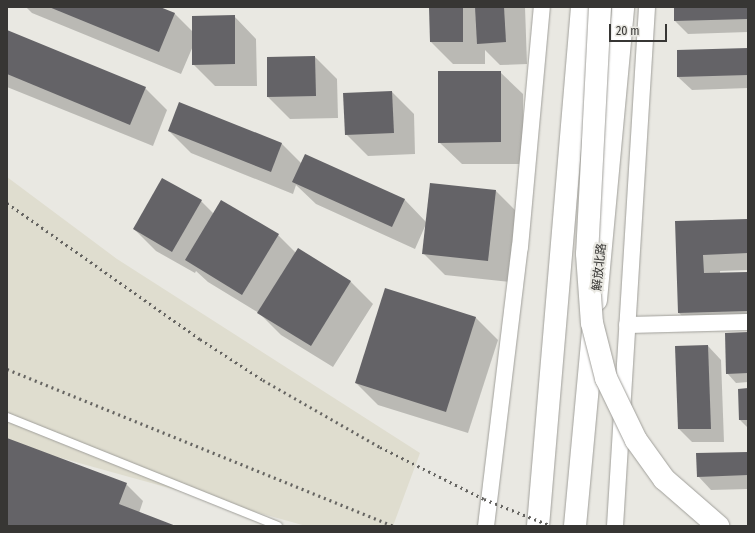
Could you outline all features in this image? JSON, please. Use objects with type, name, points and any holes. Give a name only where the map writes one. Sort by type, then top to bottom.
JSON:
[{"type":"highway","points":[[538,526],[582,7]]},
{"type":"highway","points":[[600,7],[587,254],[593,330],[606,378],[636,440],[664,479],[718,526]]},
{"type":"highway","name":"解放北路","points":[[575,526],[624,7]]},
{"type":"street","points":[[486,526],[520,247],[542,7]]},
{"type":"street","points":[[615,526],[647,7]]},
{"type":"street","points":[[627,325],[748,322]]},
{"type":"lane","points":[[7,417],[278,526]]},
{"type":"shaded area","points":[[7,177],[117,259],[420,453],[393,526],[306,526],[7,443]]},
{"type":"building","points":[[49,7],[160,7],[175,13],[159,52]]},
{"type":"building","points":[[429,7],[463,7],[463,42],[430,42]]},
{"type":"building","points":[[475,7],[504,7],[506,42],[477,44]]},
{"type":"building","points":[[674,7],[748,7],[748,19],[674,21]]},
{"type":"building","points":[[235,15],[235,64],[192,65],[192,16]]},
{"type":"building","points":[[7,30],[146,87],[130,125],[7,74]]},
{"type":"building","points":[[748,48],[748,75],[677,77],[677,50]]},
{"type":"building","points":[[315,56],[316,96],[267,97],[267,57]]},
{"type":"building","points":[[438,71],[501,71],[501,142],[438,143]]},
{"type":"building","points":[[392,91],[394,133],[345,135],[343,93]]},
{"type":"building","points":[[179,102],[282,143],[271,172],[168,131]]},
{"type":"building","points":[[305,154],[405,199],[392,227],[292,182]]},
{"type":"building","points":[[162,178],[202,200],[172,252],[133,229]]},
{"type":"building","points":[[430,183],[496,190],[488,261],[422,254]]},
{"type":"building","points":[[221,200],[279,234],[242,295],[185,260]]},
{"type":"building","points":[[748,219],[748,253],[703,255],[704,273],[748,272],[748,311],[678,313],[675,221]]},
{"type":"building","points":[[298,248],[351,281],[311,346],[257,313]]},
{"type":"building","points":[[385,288],[476,317],[446,412],[355,383]]},
{"type":"building","points":[[748,332],[748,373],[726,374],[725,333]]},
{"type":"building","points":[[708,345],[711,429],[678,429],[675,346]]},
{"type":"building","points":[[748,388],[748,420],[739,420],[738,389]]},
{"type":"building","points":[[7,438],[127,483],[119,504],[176,526],[7,526]]},
{"type":"building","points":[[748,452],[748,475],[697,477],[696,453]]},
{"type":"railway","points":[[7,203],[200,339],[263,380],[380,447],[484,499],[552,526]]},
{"type":"railway","points":[[7,369],[394,526]]}]
